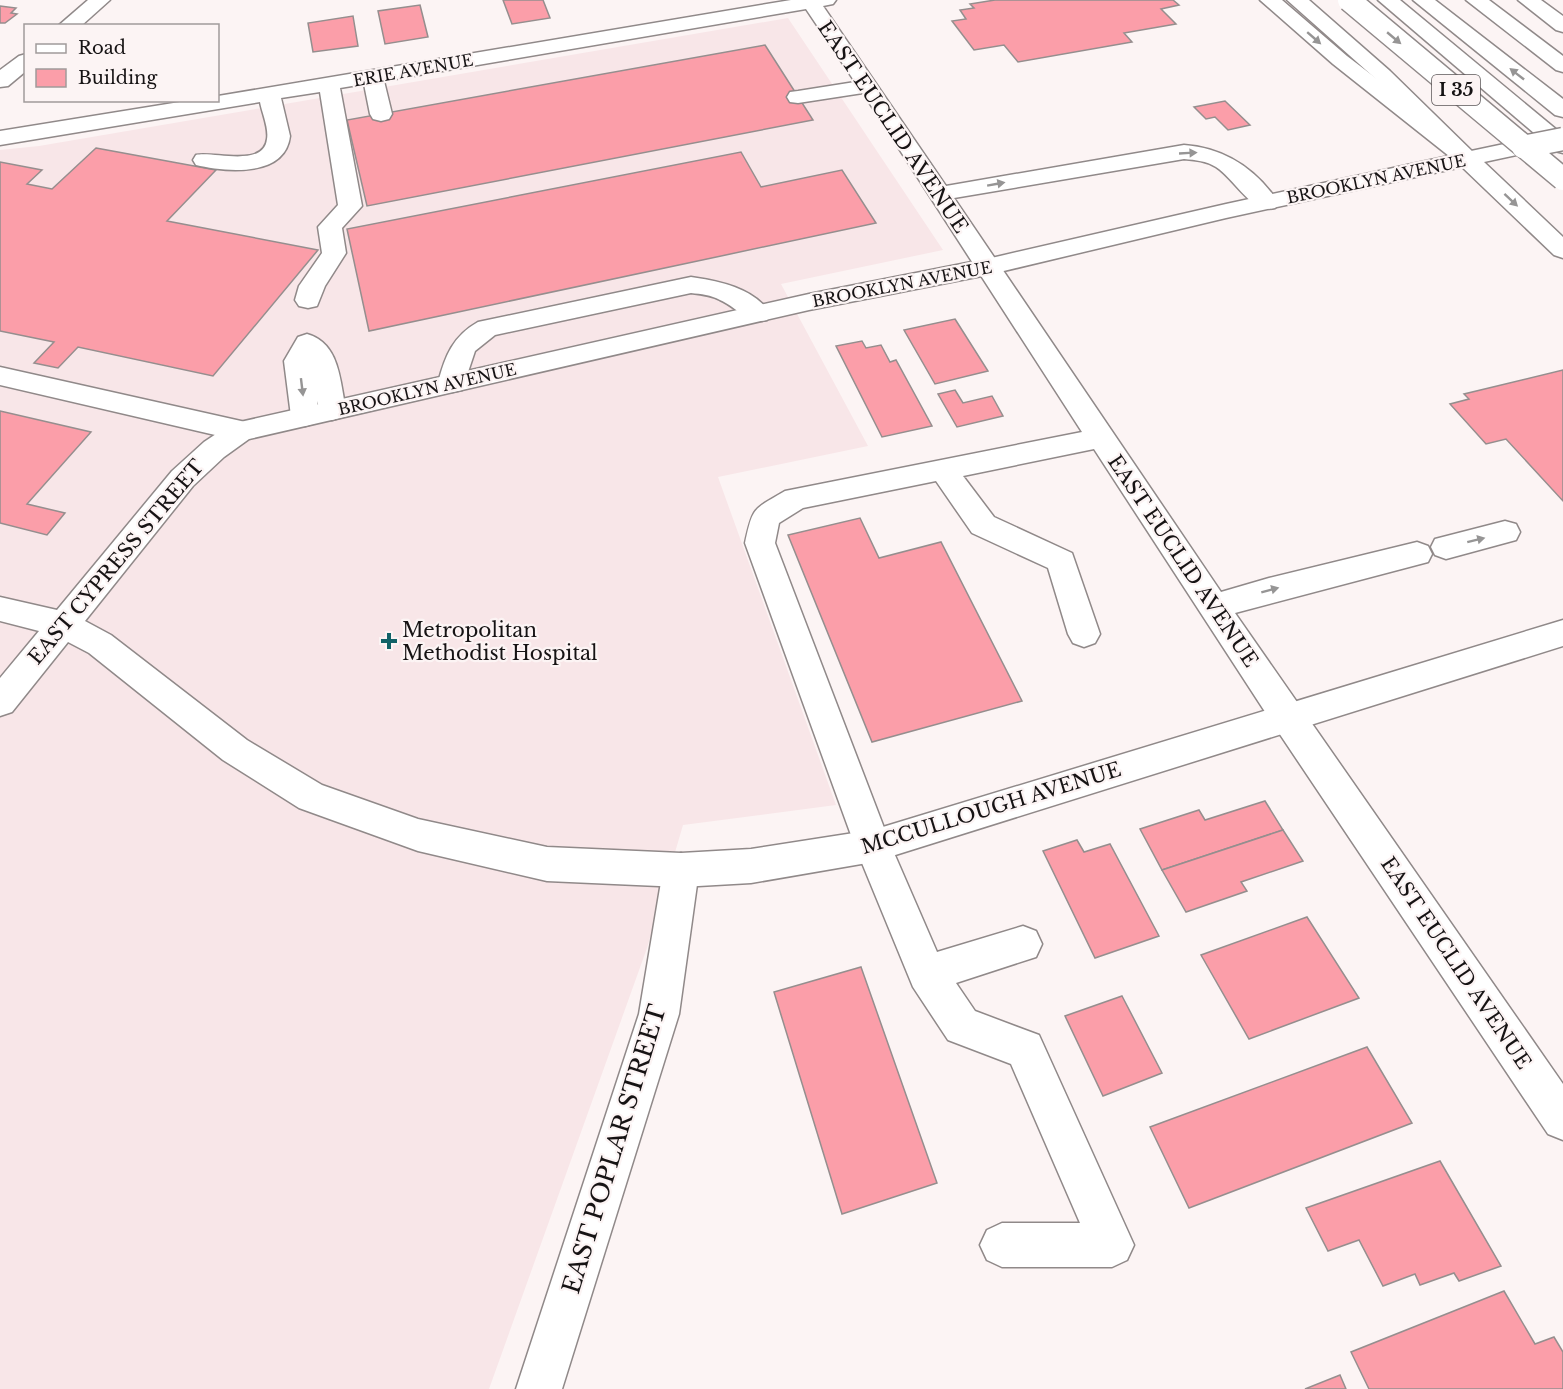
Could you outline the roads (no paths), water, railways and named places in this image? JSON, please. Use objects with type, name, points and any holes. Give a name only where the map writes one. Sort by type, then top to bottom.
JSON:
[{"type":"main road","points":[[70,24],[100,0]]},
{"type":"main road","points":[[1269,0],[1340,60],[1468,160]]},
{"type":"main road","points":[[1297,0],[1383,75],[1563,250]]},
{"type":"main road","name":"I 35","points":[[1349,0],[1563,179]]},
{"type":"main road","name":"I 35","points":[[1388,0],[1563,146]]},
{"type":"main road","name":"I 35","points":[[1423,0],[1563,110]]},
{"type":"main road","points":[[1453,0],[1563,86]]},
{"type":"main road","points":[[1476,0],[1563,66]]},
{"type":"main road","points":[[1528,0],[1563,26]]},
{"type":"main road","name":"ERIE AVENUE","points":[[0,138],[269,95],[815,1]]},
{"type":"main road","name":"EAST EUCLID AVENUE","points":[[815,1],[938,194],[1287,717],[1563,1119]]},
{"type":"main road","points":[[0,81],[24,62]]},
{"type":"main road","points":[[383,75],[391,112]]},
{"type":"main road","points":[[305,416],[297,361],[307,343],[312,286],[334,253],[330,227],[350,206],[329,84]]},
{"type":"main road","points":[[801,102],[872,90]]},
{"type":"main road","points":[[204,160],[241,164],[256,160],[276,148],[280,142],[269,95]]},
{"type":"main road","name":"BROOKLYN AVENUE","points":[[241,431],[758,314],[987,267],[1563,139]]},
{"type":"main road","points":[[938,194],[1184,152],[1204,152],[1223,160],[1267,203]]},
{"type":"main road","points":[[452,383],[461,348],[474,335],[487,328],[691,285],[715,288],[734,294],[758,314]]},
{"type":"main road","points":[[307,343],[321,357],[332,410]]},
{"type":"main road","points":[[0,376],[241,431]]},
{"type":"main road","name":"EAST CYPRESS STREET","points":[[0,702],[202,457],[222,441],[241,431]]},
{"type":"main road","points":[[1002,1245],[1112,1245],[1025,1049],[962,1026],[927,974],[873,846],[760,543],[765,517],[795,500],[1101,438]]},
{"type":"main road","points":[[942,469],[983,525],[1061,561],[1084,634]]},
{"type":"main road","points":[[1214,607],[1269,590],[1505,532]]},
{"type":"main road","name":"MCCULLOUGH AVENUE","points":[[0,609],[63,624],[100,644],[235,750],[311,796],[418,835],[547,864],[681,870],[751,866],[873,846],[1563,633]]},
{"type":"main road","name":"EAST POPLAR STREET","points":[[539,1389],[659,1014],[681,870]]},
{"type":"main road","points":[[927,974],[1023,944]]},
{"type":"place","name":"Metropolitan Methodist Hospital","points":[[389,641]]}]
